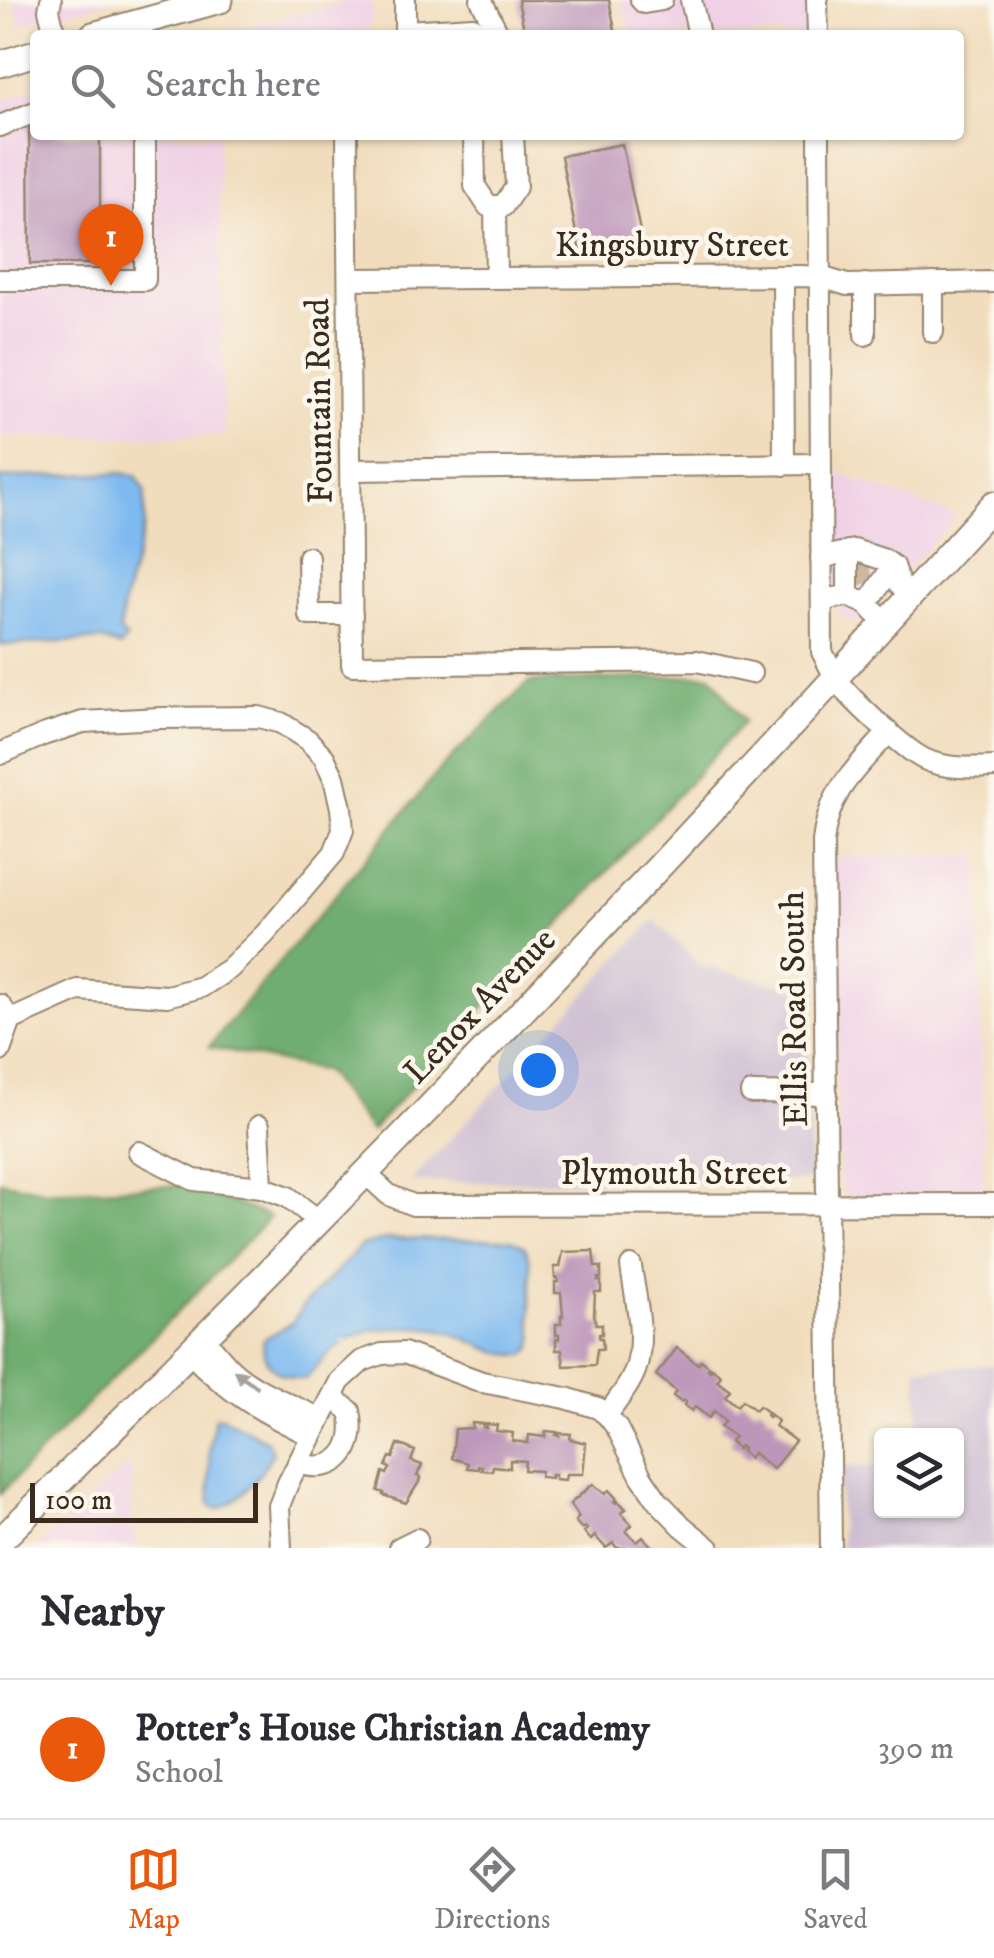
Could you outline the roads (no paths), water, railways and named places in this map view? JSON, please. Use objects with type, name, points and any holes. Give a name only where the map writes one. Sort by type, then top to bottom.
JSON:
[{"type":"main road","points":[[131,30],[176,6],[220,0]]},
{"type":"main road","points":[[0,64],[30,55]]},
{"type":"main road","name":"Lenox Avenue","points":[[0,1540],[197,1346],[608,922],[994,504]]},
{"type":"street","points":[[51,0],[54,30]]},
{"type":"street","points":[[404,30],[407,0]]},
{"type":"street","points":[[473,30],[477,0]]},
{"type":"street","points":[[477,0],[496,30]]},
{"type":"street","points":[[641,0],[662,0]]},
{"type":"street","points":[[691,0],[698,30]]},
{"type":"street","points":[[817,0],[818,30]]},
{"type":"street","points":[[0,126],[30,114]]},
{"type":"street","points":[[0,280],[145,280],[145,140]]},
{"type":"street","name":"Fountain Road","points":[[347,140],[352,665],[697,661],[751,672]]},
{"type":"street","points":[[474,140],[475,186],[488,206],[503,206],[516,187],[513,140]]},
{"type":"street","points":[[819,140],[822,652],[836,679],[889,732],[925,759],[955,766],[994,768]]},
{"type":"street","points":[[496,206],[496,277]]},
{"type":"street","points":[[783,276],[784,464]]},
{"type":"street","name":"Kingsbury Street","points":[[349,278],[783,276],[821,277],[847,284],[994,282]]},
{"type":"street","points":[[933,283],[933,332]]},
{"type":"street","points":[[864,334],[865,284]]},
{"type":"street","points":[[352,470],[820,464]]},
{"type":"street","points":[[821,558],[854,550],[885,560],[867,580],[822,600]]},
{"type":"street","points":[[848,551],[867,580],[886,623]]},
{"type":"street","points":[[308,557],[309,615],[352,615]]},
{"type":"street","points":[[867,580],[899,583],[909,597]]},
{"type":"street","points":[[0,754],[83,722],[259,718],[281,722],[308,740],[324,757],[334,778],[343,830],[334,853],[265,934],[229,969],[201,988],[167,996],[78,990],[6,1013],[0,1051]]},
{"type":"street","name":"Ellis Road South","points":[[831,1548],[823,842],[825,822],[836,791],[889,732]]},
{"type":"street","points":[[750,1094],[826,1094]]},
{"type":"street","points":[[259,1126],[262,1187]]},
{"type":"street","points":[[139,1152],[194,1180],[262,1187],[288,1197],[319,1221]]},
{"type":"street","name":"Plymouth Street","points":[[365,1173],[389,1194],[413,1205],[994,1204]]},
{"type":"street","points":[[607,1414],[638,1363],[640,1334],[631,1266]]},
{"type":"street","points":[[197,1346],[316,1427]]},
{"type":"street","points":[[280,1548],[279,1506],[345,1375],[362,1361],[382,1354],[404,1353],[482,1382],[598,1408],[607,1414],[658,1501],[709,1548]]},
{"type":"street","points":[[298,1463],[313,1468],[330,1465],[344,1453],[352,1438],[350,1411],[332,1397]]},
{"type":"water","points":[[120,473],[136,476],[145,490],[144,527],[123,604],[120,632],[127,638],[120,647],[102,640],[0,645],[0,478]]},
{"type":"water","points":[[387,1239],[512,1240],[525,1247],[530,1261],[532,1348],[525,1355],[512,1355],[444,1331],[393,1328],[345,1341],[306,1379],[274,1369],[265,1356],[264,1339],[292,1323],[304,1305],[361,1246]]},
{"type":"water","points":[[215,1417],[267,1441],[273,1453],[242,1494],[217,1509],[210,1505],[209,1450]]},
{"type":"tunnel","points":[[856,576],[871,571]]},
{"type":"place","name":"Potter's House Christian Academy","points":[[111,286]]}]
